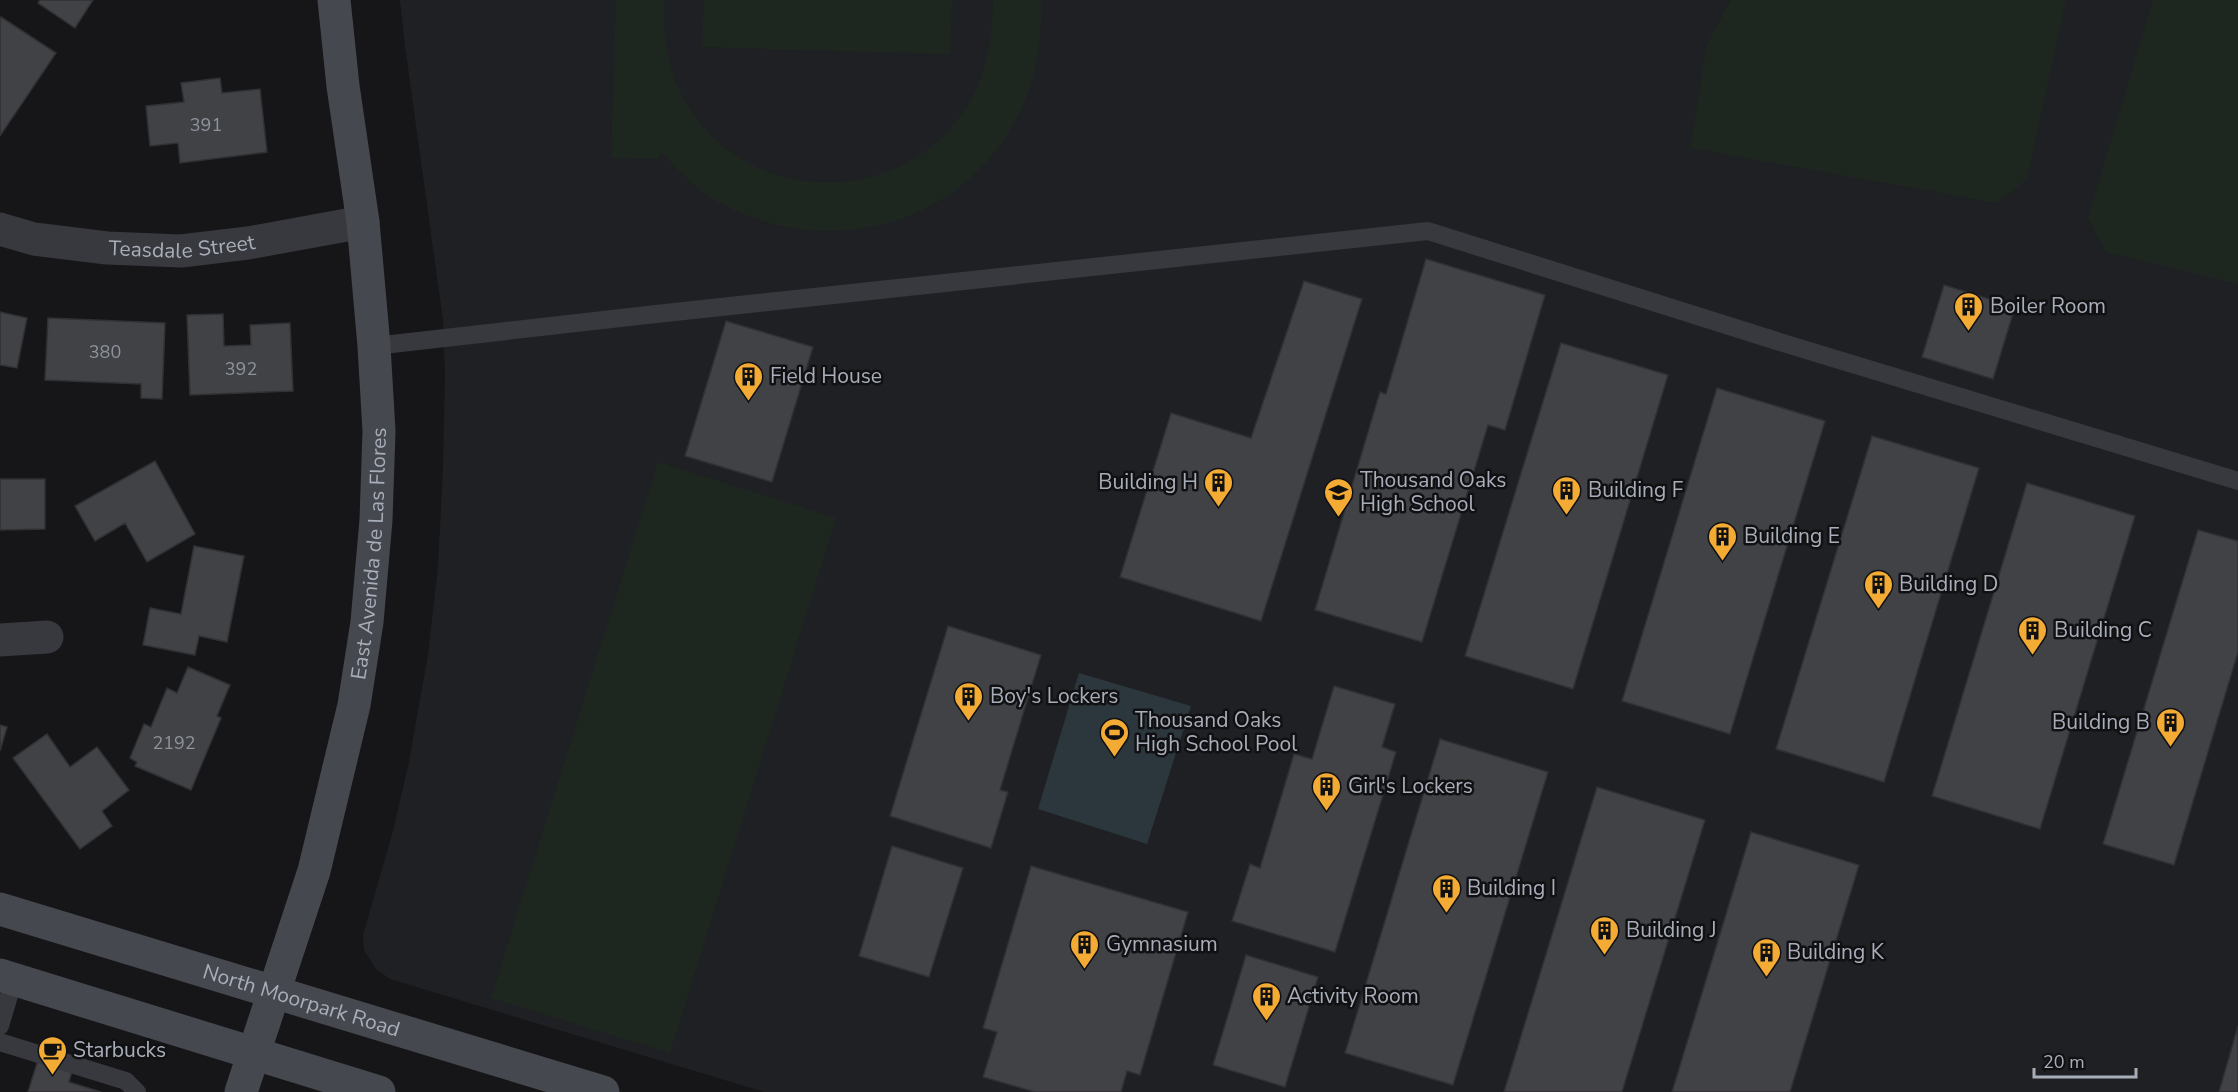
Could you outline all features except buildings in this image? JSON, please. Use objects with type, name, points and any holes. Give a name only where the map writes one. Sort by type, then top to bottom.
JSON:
[{"type":"street","name":"East Avenida de Las Flores","points":[[241,1092],[314,871],[354,705],[368,622],[376,519],[379,431],[363,222],[343,86],[334,0]]},
{"type":"street","name":"Teasdale Street","points":[[0,229],[34,239],[106,248],[181,251],[248,243],[363,222]]},
{"type":"street","points":[[0,640],[47,637]]},
{"type":"street","name":"North Moorpark Road","points":[[0,909],[603,1092]]},
{"type":"street","points":[[7,977],[379,1092]]},
{"type":"lane","points":[[374,346],[1428,231],[1783,343],[2238,481]]},
{"type":"lane","points":[[0,1026],[7,977]]},
{"type":"lane","points":[[0,1042],[126,1081],[137,1092]]},
{"type":"shaded area","name":"Thousand Oaks High School","points":[[400,0],[2238,0],[2238,1092],[764,1092],[390,979],[376,969],[364,950],[363,935],[393,831],[409,762],[428,654],[438,567],[445,375],[443,320]]},
{"type":"shaded area","points":[[616,0],[664,0],[665,37],[673,74],[683,97],[713,137],[750,164],[793,179],[837,182],[881,174],[921,154],[955,122],[980,80],[988,51],[993,0],[1042,0],[1037,62],[1026,98],[1003,141],[973,176],[936,202],[896,220],[853,230],[807,230],[762,221],[718,202],[694,185],[660,151],[659,159],[611,158]]},
{"type":"shaded area","points":[[704,0],[952,0],[950,54],[702,47]]},
{"type":"shaded area","points":[[1731,0],[2066,0],[2027,179],[1997,203],[1690,148],[1707,44]]},
{"type":"shaded area","points":[[2153,0],[2238,0],[2238,284],[2106,252],[2088,218]]},
{"type":"shaded area","points":[[658,462],[836,518],[670,1053],[491,998]]},
{"type":"shaded area","name":"Thousand Oaks High School Pool","points":[[1079,673],[1191,706],[1147,844],[1038,809]]},
{"type":"place","name":"Boiler Room","points":[[1969,332]]},
{"type":"place","name":"Field House","points":[[749,402]]},
{"type":"place","name":"Building H","points":[[1219,508]]},
{"type":"place","name":"Building F","points":[[1567,516]]},
{"type":"place","name":"Thousand Oaks High School","points":[[1339,518]]},
{"type":"place","name":"Building E","points":[[1723,562]]},
{"type":"place","name":"Building D","points":[[1878,610]]},
{"type":"place","name":"Building C","points":[[2033,656]]},
{"type":"place","name":"Boy's Lockers","points":[[969,722]]},
{"type":"place","name":"Building B","points":[[2171,748]]},
{"type":"place","name":"Thousand Oaks High School Pool","points":[[1114,758]]},
{"type":"place","name":"Girl's Lockers","points":[[1327,812]]},
{"type":"place","name":"Building I","points":[[1446,914]]},
{"type":"place","name":"Building J","points":[[1605,956]]},
{"type":"place","name":"Gymnasium","points":[[1085,970]]},
{"type":"place","name":"Building K","points":[[1766,978]]},
{"type":"place","name":"Activity Room","points":[[1266,1022]]},
{"type":"place","name":"Starbucks","points":[[52,1076]]}]
